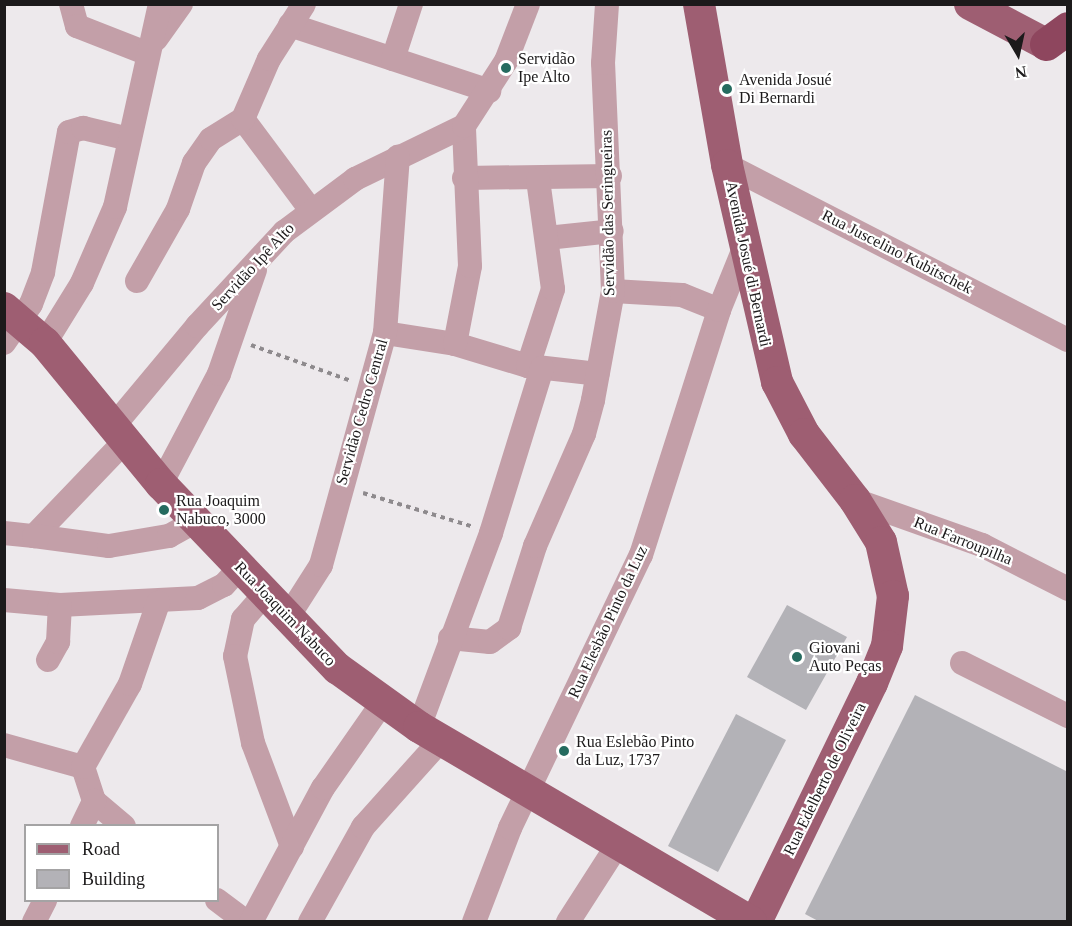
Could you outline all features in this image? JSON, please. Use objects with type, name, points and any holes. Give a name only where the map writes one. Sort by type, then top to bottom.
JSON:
[{"type":"main road","name":"Avenida Josué di Bernardi","points":[[699,4],[728,165],[777,382],[804,434],[855,500]]},
{"type":"main road","points":[[970,4],[1060,42]]},
{"type":"main road","name":"Rua Joaquim Nabuco","points":[[10,324],[45,343],[118,435],[286,620],[383,702],[430,734],[529,793],[751,921]]},
{"type":"main road","name":"Rua Edelberto de Oliveira","points":[[756,921],[887,646],[893,596],[889,568],[881,542],[855,500]]},
{"type":"street","points":[[71,4],[77,26],[146,53]]},
{"type":"street","points":[[45,343],[82,283],[108,227],[146,53],[160,4]]},
{"type":"street","points":[[146,53],[181,4]]},
{"type":"street","points":[[393,59],[411,4]]},
{"type":"street","points":[[455,344],[470,266],[464,178],[464,126],[489,91],[528,4]]},
{"type":"street","name":"Servidão das Seringueiras","points":[[450,638],[490,642],[509,628],[535,546],[584,434],[613,291],[610,176],[603,63],[607,4]]},
{"type":"street","points":[[137,281],[178,209],[202,150],[243,119],[296,11],[393,59],[489,91]]},
{"type":"street","points":[[243,119],[310,209]]},
{"type":"street","name":"Servidão Ipê Alto","points":[[34,536],[118,435],[260,255],[310,209],[398,156],[464,126]]},
{"type":"street","points":[[10,324],[43,272],[69,132],[82,128],[129,139]]},
{"type":"street","name":"Servidão Cedro Central","points":[[286,620],[321,565],[340,486],[385,333],[398,156]]},
{"type":"street","name":"Rua Juscelino Kubitschek","points":[[728,165],[1068,340]]},
{"type":"street","points":[[464,178],[538,180],[610,176]]},
{"type":"street","points":[[310,921],[363,827],[430,734],[450,638],[492,532],[552,300],[547,238],[538,180]]},
{"type":"street","points":[[547,238],[612,231]]},
{"type":"street","name":"Rua Elesbão Pinto da Luz","points":[[474,921],[529,793],[641,555],[719,310],[745,246]]},
{"type":"street","points":[[161,484],[207,401],[260,255]]},
{"type":"street","points":[[613,291],[682,295],[719,310]]},
{"type":"street","points":[[385,333],[455,344],[536,367],[598,374]]},
{"type":"street","name":"Rua Farroupilha","points":[[855,500],[982,545],[1068,589]]},
{"type":"street","points":[[4,533],[109,546],[169,536],[196,521]]},
{"type":"street","points":[[4,600],[60,605],[158,603],[213,592],[240,567]]},
{"type":"street","points":[[264,595],[243,619],[235,656],[253,743],[292,847]]},
{"type":"street","points":[[123,824],[94,801],[83,767],[130,684],[158,603]]},
{"type":"street","points":[[48,660],[58,642],[60,605]]},
{"type":"street","points":[[962,663],[1068,716]]},
{"type":"street","points":[[251,921],[323,788],[383,702]]},
{"type":"street","points":[[4,745],[83,767]]},
{"type":"street","points":[[82,824],[94,801]]},
{"type":"street","points":[[568,921],[618,844]]},
{"type":"street","points":[[219,901],[246,921]]},
{"type":"street","points":[[34,921],[44,902]]},
{"type":"path","points":[[232,336],[276,357],[370,387]]},
{"type":"path","points":[[340,486],[492,532]]},
{"type":"building","name":"Giovani Auto Peças","points":[[787,605],[847,637],[806,710],[747,677]]},
{"type":"building","points":[[915,695],[1068,772],[1068,922],[820,922],[805,914]]},
{"type":"building","points":[[736,714],[786,740],[718,872],[668,846]]},
{"type":"place","name":"Servidão Ipe Alto","points":[[506,68]]},
{"type":"place","name":"Avenida Josué Di Bernardi","points":[[727,89]]},
{"type":"place","name":"Rua Joaquim Nabuco, 3000","points":[[164,510]]},
{"type":"place","name":"Giovani Auto Peças","points":[[797,657]]},
{"type":"place","name":"Rua Eslebão Pinto da Luz, 1737","points":[[564,751]]}]
